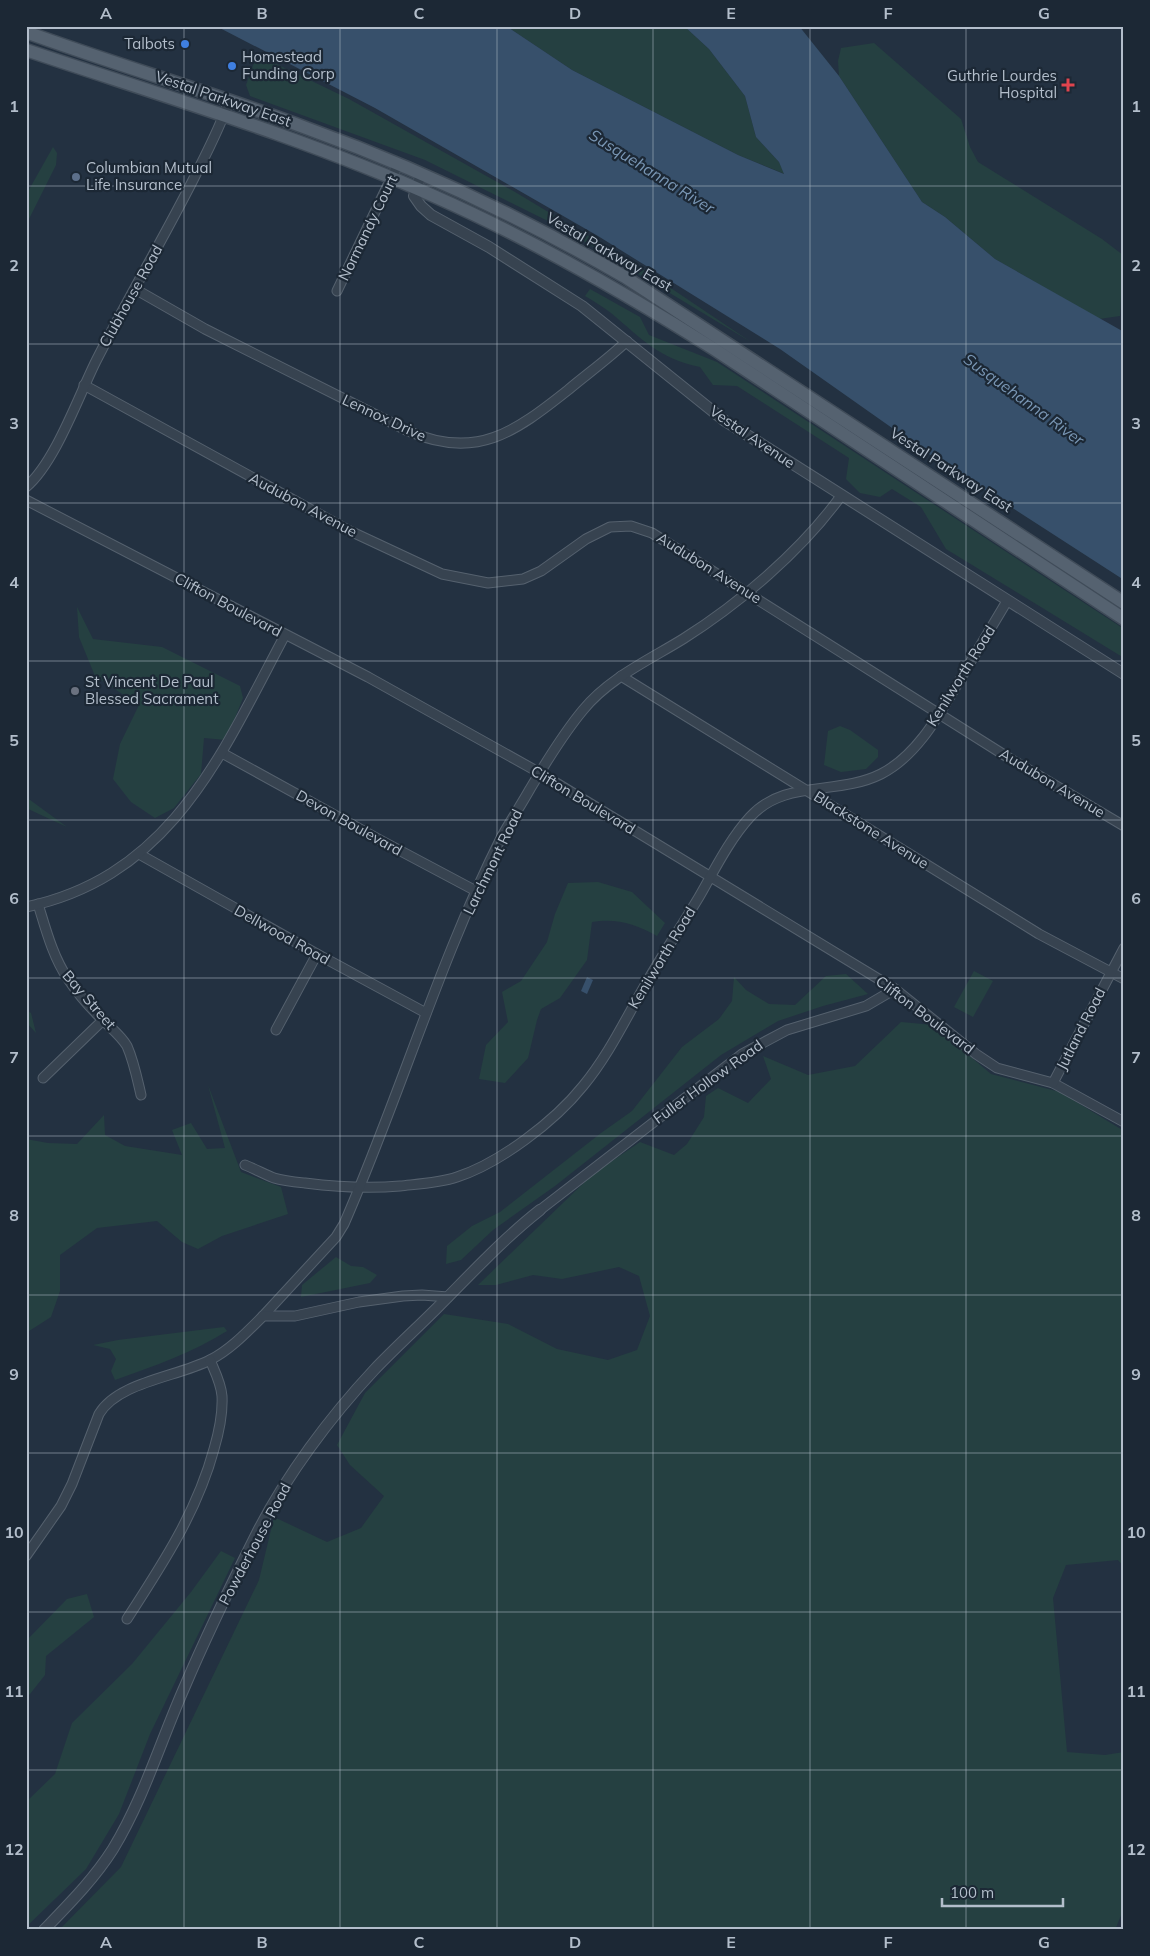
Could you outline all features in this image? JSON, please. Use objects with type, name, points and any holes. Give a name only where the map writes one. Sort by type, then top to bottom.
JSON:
[{"type":"main road","name":"Vestal Parkway East","points":[[26,32],[229,100],[306,128],[398,164],[539,228],[625,277],[1124,603]]},
{"type":"main road","name":"Vestal Parkway East","points":[[26,50],[224,116],[392,178],[540,247],[646,306],[1124,619]]},
{"type":"street","name":"Clubhouse Road","points":[[26,487],[43,468],[52,452],[84,385],[179,207],[224,116],[229,100]]},
{"type":"street","name":"Normandy Court","points":[[337,291],[398,164]]},
{"type":"street","points":[[416,188],[421,174]]},
{"type":"street","name":"Vestal Avenue","points":[[416,188],[415,199],[432,215],[558,289],[604,322],[725,421],[840,496],[1124,674]]},
{"type":"street","name":"Lennox Drive","points":[[135,290],[205,329],[408,431],[436,441],[452,444],[479,442],[508,433],[544,409],[627,341]]},
{"type":"street","name":"Audubon Avenue","points":[[84,385],[350,531],[442,574],[488,583],[523,580],[541,572],[600,531],[631,526],[652,533],[939,714],[1124,826]]},
{"type":"street","name":"Larchmont Road","points":[[26,1556],[61,1506],[72,1484],[98,1414],[103,1406],[126,1391],[210,1360],[228,1348],[263,1316],[336,1237],[344,1224],[426,1013],[476,891],[503,834],[540,773],[584,709],[608,685],[684,638],[748,592],[781,562],[829,511],[840,496]]},
{"type":"street","name":"Clifton Boulevard","points":[[26,500],[368,677],[540,773],[895,989],[976,1054],[997,1068],[1053,1083],[1124,1122]]},
{"type":"street","name":"Kenilworth Road","points":[[245,1165],[284,1180],[358,1188],[420,1184],[454,1178],[477,1170],[553,1118],[583,1086],[607,1052],[710,877],[749,818],[756,811],[780,796],[796,791],[852,785],[891,768],[913,748],[939,714],[1007,601]]},
{"type":"street","points":[[26,907],[81,889],[139,854],[174,821],[199,790],[222,753],[285,635]]},
{"type":"street","name":"Blackstone Avenue","points":[[621,676],[1039,934],[1124,979]]},
{"type":"street","name":"Devon Boulevard","points":[[222,753],[476,891]]},
{"type":"street","name":"Dellwood Road","points":[[139,854],[426,1013]]},
{"type":"street","name":"Bay Street","points":[[38,904],[53,953],[61,968],[70,981],[103,1020],[117,1032],[126,1045],[134,1063],[141,1095]]},
{"type":"street","name":"Jutland Road","points":[[1053,1083],[1124,948]]},
{"type":"street","points":[[276,1030],[317,954]]},
{"type":"street","name":"Fuller Hollow Road","points":[[540,1210],[720,1071],[765,1040],[808,1022],[866,1006],[895,989]]},
{"type":"street","points":[[43,1078],[103,1020]]},
{"type":"street","name":"Powderhouse Road","points":[[44,1930],[86,1885],[101,1866],[123,1831],[137,1803],[184,1686],[203,1645],[258,1532],[302,1459],[354,1392],[448,1297],[540,1210]]},
{"type":"street","points":[[263,1316],[295,1316],[359,1302],[422,1294],[448,1297]]},
{"type":"street","points":[[127,1619],[180,1534],[208,1473],[220,1428],[222,1411],[220,1382],[210,1360]]},
{"type":"green space","points":[[506,26],[684,26],[709,49],[745,96],[756,137],[779,162],[785,174],[738,155],[572,70]]},
{"type":"green space","points":[[874,43],[961,119],[970,147],[978,162],[1102,239],[1123,255],[1120,316],[1099,319],[995,259],[945,217],[922,202],[839,76],[838,61],[841,48]]},
{"type":"green space","points":[[264,58],[349,99],[515,192],[635,264],[751,342],[562,228],[425,160],[250,96],[246,85],[255,60]]},
{"type":"green space","points":[[53,147],[57,153],[56,165],[26,225],[26,195]]},
{"type":"green space","points":[[590,289],[640,317],[649,335],[717,362],[1124,629],[1124,658],[946,549],[921,507],[892,489],[880,497],[860,493],[846,479],[849,458],[737,386],[713,385],[700,367],[673,358],[651,346],[611,313],[585,296]]},
{"type":"green space","points":[[77,607],[93,639],[162,647],[240,686],[243,698],[226,740],[204,738],[201,774],[174,808],[155,818],[131,802],[113,779],[120,744],[139,705],[95,676],[79,637]]},
{"type":"green space","points":[[840,726],[850,730],[878,750],[878,757],[866,769],[841,772],[824,765],[828,731]]},
{"type":"green space","points":[[26,797],[67,827],[26,808]]},
{"type":"green space","points":[[598,882],[632,892],[665,923],[657,936],[626,923],[610,921],[592,922],[587,960],[560,998],[541,1009],[528,1058],[505,1083],[479,1079],[486,1045],[508,1022],[502,992],[521,981],[547,942],[555,914],[568,883]]},
{"type":"green space","points":[[974,971],[993,981],[973,1017],[954,1007]]},
{"type":"green space","points":[[846,974],[868,994],[778,1021],[721,1055],[555,1186],[493,1230],[461,1260],[446,1264],[447,1246],[472,1226],[500,1212],[632,1111],[682,1047],[719,1019],[732,1001],[734,977],[746,990],[769,1004],[795,1005],[826,976]]},
{"type":"green space","points":[[26,1010],[31,1013],[36,1033],[26,1022]]},
{"type":"green space","points":[[901,1022],[933,1025],[991,1074],[1060,1092],[1124,1131],[1124,1567],[1118,1560],[1066,1565],[1053,1598],[1067,1752],[1105,1755],[1124,1752],[1124,1908],[1115,1930],[59,1930],[121,1867],[259,1580],[274,1517],[327,1542],[361,1528],[384,1496],[350,1465],[337,1445],[365,1393],[444,1314],[508,1324],[557,1349],[608,1360],[637,1350],[650,1316],[639,1276],[619,1267],[562,1279],[533,1275],[496,1285],[478,1285],[593,1174],[640,1142],[674,1155],[687,1144],[704,1117],[706,1096],[718,1088],[748,1103],[771,1079],[763,1056],[808,1075],[855,1066]]},
{"type":"green space","points":[[208,1085],[241,1172],[281,1187],[288,1214],[222,1236],[198,1249],[182,1242],[157,1221],[97,1228],[60,1255],[60,1291],[51,1317],[26,1333],[26,1139],[48,1143],[77,1144],[104,1115],[105,1135],[125,1146],[182,1155],[172,1130],[191,1123],[207,1149],[225,1148]]},
{"type":"green space","points":[[336,1257],[351,1266],[363,1267],[377,1275],[370,1283],[301,1297],[302,1285]]},
{"type":"green space","points":[[224,1327],[227,1331],[200,1346],[115,1380],[111,1371],[116,1359],[110,1349],[93,1345],[118,1340]]},
{"type":"green space","points":[[221,1551],[235,1558],[150,1734],[119,1814],[86,1869],[26,1927],[26,1802],[55,1774],[72,1723],[132,1664],[191,1592]]},
{"type":"green space","points":[[87,1594],[94,1617],[46,1656],[45,1675],[26,1699],[26,1641],[67,1599]]},
{"type":"water","name":"Susquehanna River","points":[[216,26],[506,26],[572,70],[738,155],[784,174],[779,162],[756,137],[745,96],[709,49],[684,26],[799,26],[839,76],[922,202],[945,217],[995,259],[1124,332],[1124,580],[929,454],[780,349],[598,236],[375,108]]},
{"type":"water","points":[[587,977],[593,980],[587,994],[581,991]]},
{"type":"place","name":"Talbots","points":[[185,44]]},
{"type":"place","name":"Homestead Funding Corp","points":[[232,66]]},
{"type":"place","name":"Guthrie Lourdes Hospital","points":[[1068,85]]},
{"type":"place","name":"Columbian Mutual Life Insurance","points":[[76,177]]},
{"type":"place","name":"St Vincent De Paul Blessed Sacrament","points":[[75,691]]}]
